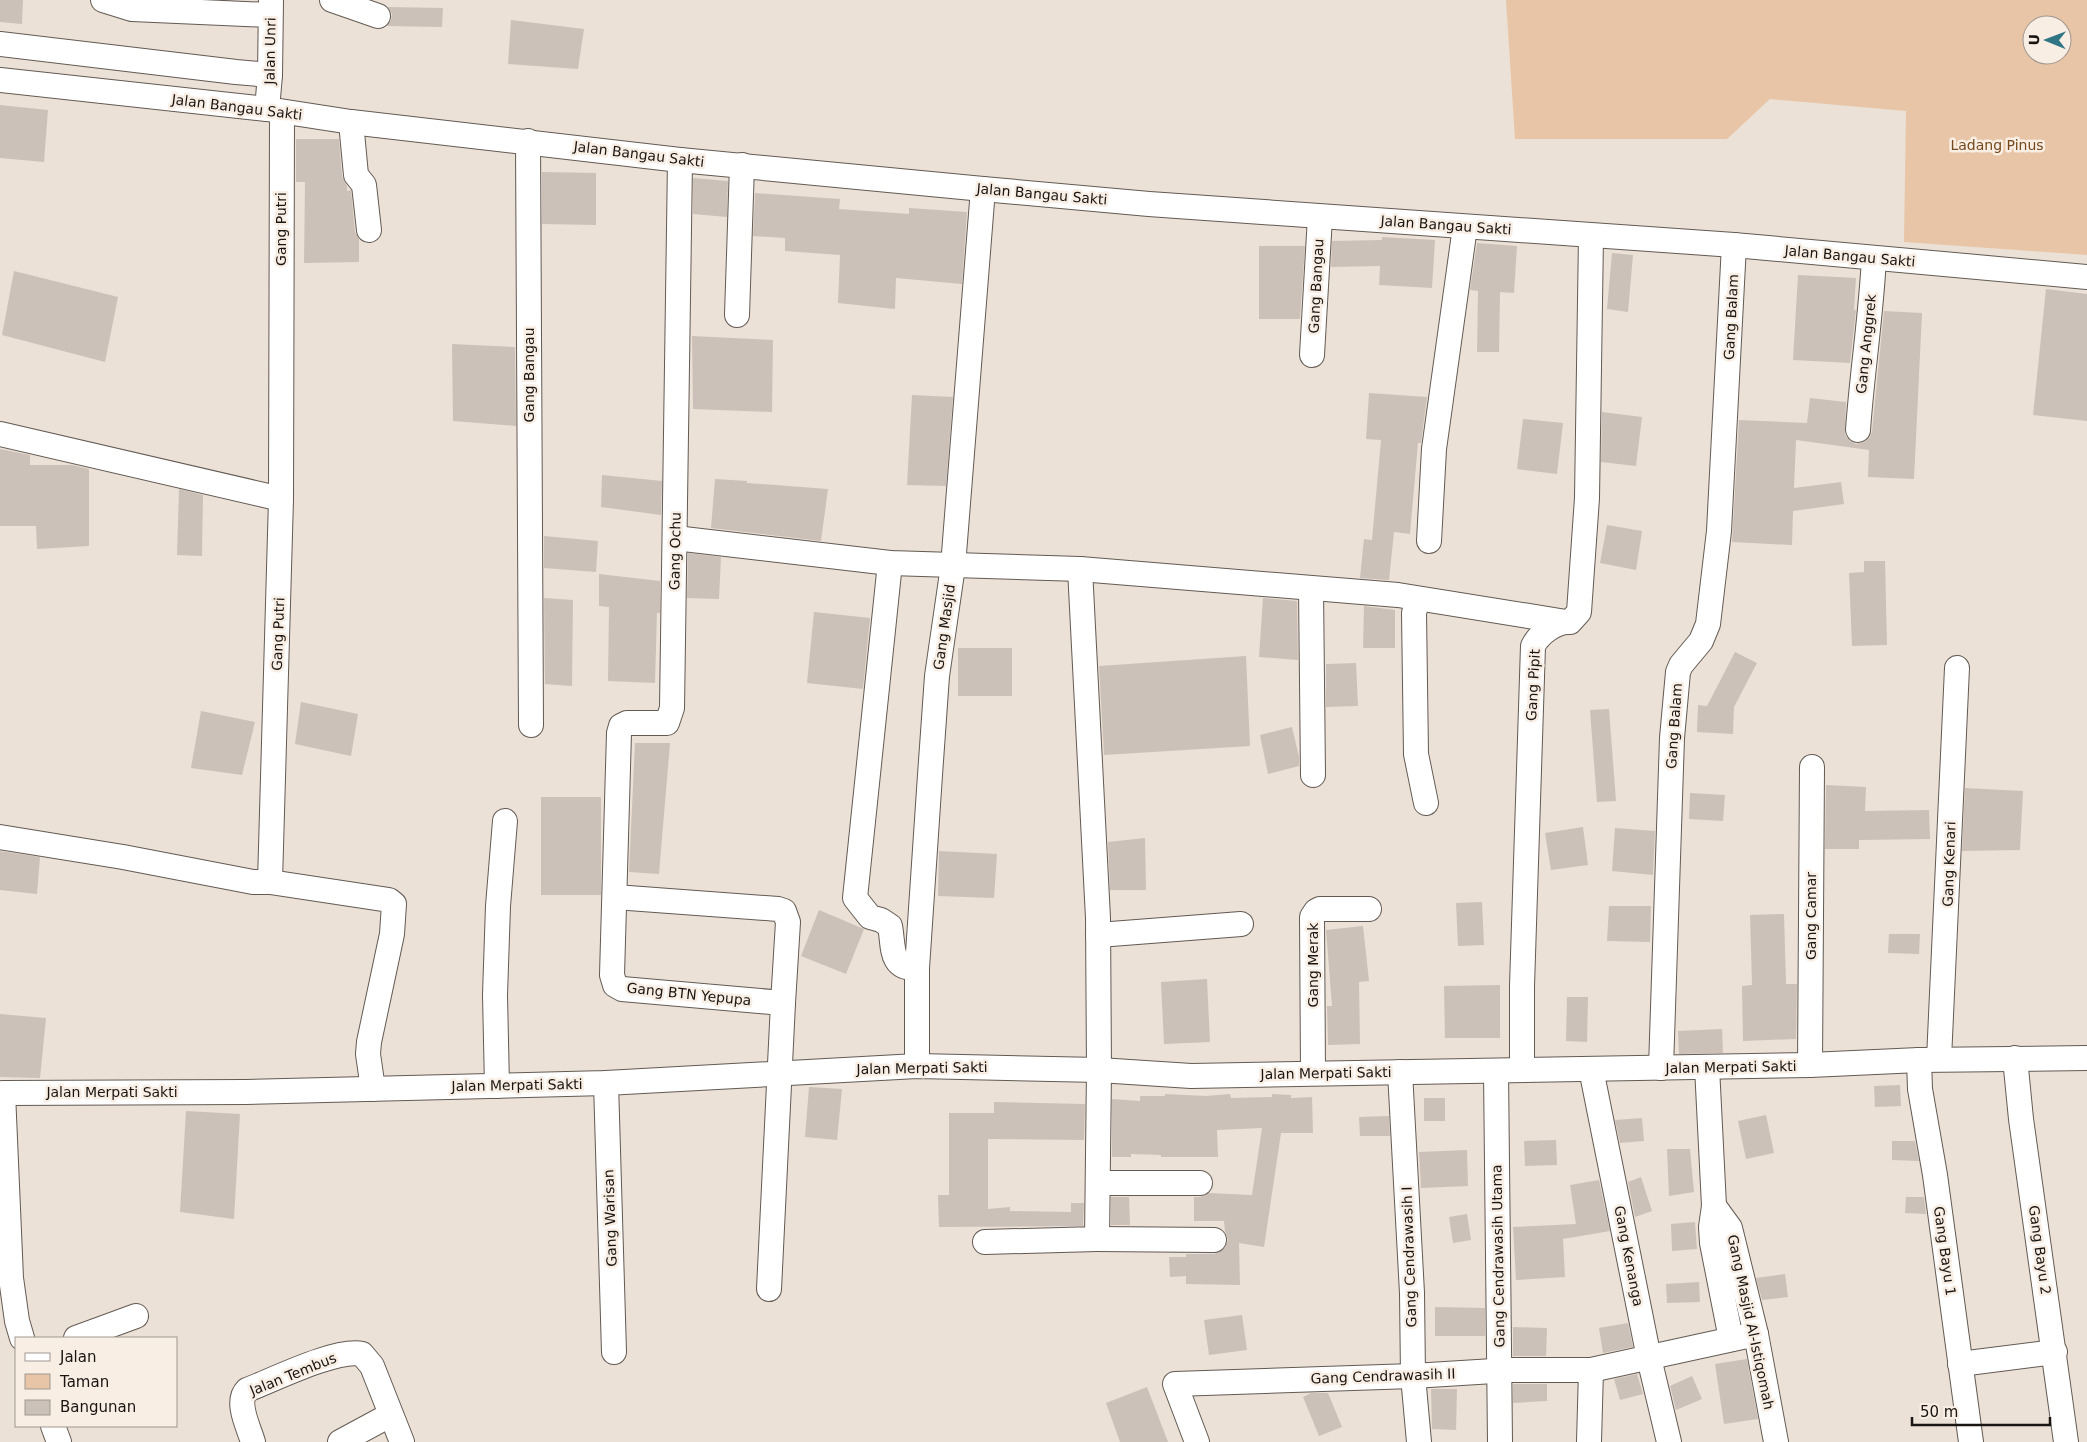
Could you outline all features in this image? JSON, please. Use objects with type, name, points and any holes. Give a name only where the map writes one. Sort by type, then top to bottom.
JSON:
[{"type":"street","points":[[103,0],[132,9],[270,8]]},
{"type":"street","points":[[332,0],[378,16]]},
{"type":"street","name":"Jalan Unri","points":[[270,8],[272,107]]},
{"type":"street","points":[[0,44],[270,75]]},
{"type":"street","name":"Jalan Bangau Sakti","points":[[0,80],[272,107],[351,122],[680,160],[983,189],[1320,217],[1734,245],[2087,277]]},
{"type":"street","name":"Gang Putri","points":[[270,882],[281,498],[272,107]]},
{"type":"street","points":[[351,122],[356,175],[364,185],[369,230]]},
{"type":"street","name":"Gang Bangau","points":[[528,141],[531,724]]},
{"type":"street","name":"Gang Ochu","points":[[615,898],[619,733],[622,726],[627,722],[667,723],[672,708],[680,160]]},
{"type":"street","points":[[737,315],[742,165]]},
{"type":"street","name":"Gang Masjid","points":[[917,1066],[917,968],[937,676],[953,566],[983,189]]},
{"type":"street","name":"Gang Bangau","points":[[1312,355],[1320,217]]},
{"type":"street","points":[[1429,542],[1434,448],[1465,227]]},
{"type":"street","name":"Gang Pipit","points":[[1522,1070],[1523,958],[1533,646],[1538,637],[1566,622],[1570,622],[1576,618],[1579,612],[1586,498],[1591,236]]},
{"type":"street","name":"Gang Balam","points":[[1661,1068],[1672,738],[1678,672],[1681,665],[1701,641],[1708,624],[1720,531],[1734,245]]},
{"type":"street","name":"Gang Anggrek","points":[[1858,430],[1861,384],[1871,310],[1874,258]]},
{"type":"street","points":[[0,434],[281,498]]},
{"type":"street","points":[[675,538],[890,563],[1080,569],[1398,596],[1566,622]]},
{"type":"street","points":[[890,563],[855,898],[870,917],[890,926],[894,955],[900,965],[908,968],[917,968]]},
{"type":"street","points":[[1080,569],[1098,935],[1097,1239]]},
{"type":"street","points":[[1311,589],[1312,775]]},
{"type":"street","points":[[1418,600],[1414,613],[1416,754],[1426,803]]},
{"type":"street","name":"Gang Kenari","points":[[1929,1059],[1957,668]]},
{"type":"street","name":"Gang Camar","points":[[1810,1065],[1812,767]]},
{"type":"street","points":[[497,1086],[495,985],[498,906],[506,820]]},
{"type":"street","points":[[0,837],[122,857],[253,882],[270,882],[388,900],[394,904],[395,915],[392,934],[369,1042],[368,1054],[373,1089]]},
{"type":"street","points":[[615,898],[778,909],[784,911],[788,922],[779,1072],[770,1289]]},
{"type":"street","name":"Gang BTN Yepupa","points":[[615,898],[612,976],[615,985],[622,989],[783,1003]]},
{"type":"street","name":"Gang Merak","points":[[1313,1073],[1312,917],[1320,909],[1369,909]]},
{"type":"street","points":[[1098,935],[1241,924]]},
{"type":"street","name":"Gang Bayu 2","points":[[2015,1058],[2021,1119],[2055,1352],[2066,1442]]},
{"type":"street","name":"Jalan Merpati Sakti","points":[[22,1337],[16,1321],[11,1278],[1,1093],[373,1089],[606,1083],[779,1072],[917,1066],[1099,1070],[1191,1076],[1810,1065],[1929,1059],[2087,1058]]},
{"type":"street","name":"Gang Bayu 1","points":[[1929,1059],[1920,1089],[1935,1175],[1970,1442]]},
{"type":"street","name":"Gang Masjid Al-Istiqomah","points":[[1707,1067],[1714,1206],[1711,1227],[1712,1243],[1731,1339]]},
{"type":"street","name":"Gang Kenanga","points":[[1591,1069],[1649,1358],[1669,1442]]},
{"type":"street","name":"Gang Cendrawasih Utama","points":[[1496,1070],[1500,1442]]},
{"type":"street","name":"Gang Cendrawasih I","points":[[1400,1072],[1412,1293],[1413,1376],[1419,1442]]},
{"type":"street","name":"Gang Warisan","points":[[606,1083],[614,1352]]},
{"type":"street","points":[[1098,1183],[1200,1183]]},
{"type":"street","name":"Gang Masjid Al-Istiqomah","points":[[1714,1206],[1730,1228],[1756,1334],[1776,1442]]},
{"type":"street","points":[[985,1242],[1097,1239],[1214,1240]]},
{"type":"street","points":[[79,1337],[136,1316]]},
{"type":"street","name":"Gang Cendrawasih II","points":[[1197,1442],[1175,1384],[1413,1376],[1499,1371],[1591,1370],[1756,1334]]},
{"type":"street","name":"Jalan Tembus","points":[[253,1442],[241,1402],[243,1394],[247,1390],[331,1357],[350,1352],[362,1354],[372,1366],[390,1415]]},
{"type":"street","points":[[1960,1364],[2055,1352]]},
{"type":"street","points":[[1589,1442],[1591,1370]]},
{"type":"street","points":[[340,1442],[390,1415],[402,1442]]},
{"type":"street","points":[[53,1427],[59,1442]]},
{"type":"green space","name":"Ladang Pinus","points":[[1506,0],[2087,0],[2087,255],[1904,242],[1906,111],[1770,99],[1727,139],[1515,139]]},
{"type":"building","points":[[0,0],[23,0],[22,24],[0,22]]},
{"type":"building","points":[[388,7],[443,8],[442,27],[387,26],[392,14]]},
{"type":"building","points":[[511,20],[584,29],[578,69],[508,64]]},
{"type":"building","points":[[0,105],[48,110],[44,162],[0,158]]},
{"type":"building","points":[[296,139],[339,139],[342,176],[347,186],[347,191],[351,190],[355,232],[359,239],[359,262],[304,263],[305,182],[296,182]]},
{"type":"building","points":[[542,172],[596,173],[596,225],[542,224]]},
{"type":"building","points":[[693,178],[728,181],[727,217],[693,214]]},
{"type":"building","points":[[755,193],[840,199],[839,209],[909,214],[909,208],[967,212],[962,284],[896,278],[895,309],[838,303],[840,255],[785,251],[785,238],[753,236]]},
{"type":"building","points":[[1382,237],[1435,240],[1432,288],[1379,285],[1380,266],[1331,267],[1332,241],[1382,240]]},
{"type":"building","points":[[1477,243],[1517,246],[1514,293],[1500,292],[1499,352],[1477,352],[1478,291],[1470,290]]},
{"type":"building","points":[[1259,246],[1305,246],[1300,319],[1259,319]]},
{"type":"building","points":[[1612,253],[1633,255],[1628,312],[1607,309]]},
{"type":"building","points":[[14,271],[118,297],[105,362],[2,335]]},
{"type":"building","points":[[1798,275],[1856,278],[1854,310],[1856,310],[1850,363],[1793,360]]},
{"type":"building","points":[[2046,289],[2087,294],[2087,421],[2033,415]]},
{"type":"building","points":[[1884,311],[1922,313],[1914,479],[1868,477],[1869,450],[1796,440],[1794,488],[1841,482],[1844,504],[1793,511],[1792,545],[1732,542],[1739,420],[1807,423],[1810,398],[1846,402],[1845,435],[1856,444],[1864,442],[1870,437],[1872,431]]},
{"type":"building","points":[[692,336],[773,340],[772,412],[693,409]]},
{"type":"building","points":[[452,344],[515,347],[516,426],[453,421]]},
{"type":"building","points":[[1369,393],[1427,397],[1421,443],[1418,443],[1410,534],[1394,532],[1389,580],[1360,578],[1364,539],[1372,540],[1381,440],[1366,439]]},
{"type":"building","points":[[912,395],[953,397],[946,486],[907,485]]},
{"type":"building","points":[[1602,412],[1642,417],[1636,466],[1601,462]]},
{"type":"building","points":[[1523,419],[1563,423],[1557,474],[1517,469]]},
{"type":"building","points":[[0,449],[30,455],[30,465],[72,465],[89,469],[89,546],[37,549],[36,526],[0,526]]},
{"type":"building","points":[[602,475],[662,481],[661,515],[601,507]]},
{"type":"building","points":[[715,479],[828,489],[821,541],[711,528]]},
{"type":"building","points":[[179,489],[203,495],[202,556],[177,555]]},
{"type":"building","points":[[1607,525],[1642,531],[1636,570],[1600,563]]},
{"type":"building","points":[[544,536],[598,541],[596,572],[544,568]]},
{"type":"building","points":[[688,553],[721,557],[719,599],[687,598]]},
{"type":"building","points":[[1864,561],[1885,561],[1887,645],[1852,646],[1849,573],[1864,572]]},
{"type":"building","points":[[599,574],[660,581],[660,613],[657,613],[655,683],[608,681],[609,607],[599,606]]},
{"type":"building","points":[[544,598],[573,600],[572,686],[545,684]]},
{"type":"building","points":[[1263,598],[1297,601],[1298,660],[1259,657]]},
{"type":"building","points":[[1364,606],[1395,610],[1395,648],[1363,648]]},
{"type":"building","points":[[814,612],[870,618],[863,689],[807,683]]},
{"type":"building","points":[[958,648],[1012,648],[1012,696],[958,696]]},
{"type":"building","points":[[1735,652],[1757,663],[1734,707],[1733,734],[1697,732],[1698,705],[1707,706]]},
{"type":"building","points":[[1246,656],[1250,746],[1104,755],[1099,666]]},
{"type":"building","points":[[1356,663],[1358,706],[1326,707],[1326,664]]},
{"type":"building","points":[[301,702],[358,714],[351,756],[295,744]]},
{"type":"building","points":[[1609,709],[1616,801],[1597,802],[1590,710]]},
{"type":"building","points":[[201,711],[255,722],[242,775],[191,768]]},
{"type":"building","points":[[1292,727],[1299,757],[1299,766],[1268,774],[1260,735]]},
{"type":"building","points":[[635,743],[670,743],[659,874],[629,872]]},
{"type":"building","points":[[1826,785],[1866,787],[1865,811],[1929,810],[1930,839],[1859,840],[1859,849],[1825,849]]},
{"type":"building","points":[[1965,788],[2023,791],[2020,850],[1962,851]]},
{"type":"building","points":[[1690,793],[1725,795],[1723,821],[1689,819]]},
{"type":"building","points":[[541,797],[601,797],[601,895],[541,895]]},
{"type":"building","points":[[1583,827],[1588,865],[1551,870],[1545,833]]},
{"type":"building","points":[[1615,828],[1655,831],[1653,875],[1612,871]]},
{"type":"building","points":[[1145,838],[1146,890],[1110,890],[1108,842]]},
{"type":"building","points":[[0,851],[40,857],[37,894],[0,890]]},
{"type":"building","points":[[939,851],[997,854],[994,898],[938,896]]},
{"type":"building","points":[[1482,902],[1484,945],[1458,946],[1456,903]]},
{"type":"building","points":[[1609,906],[1651,906],[1650,942],[1607,941]]},
{"type":"building","points":[[819,910],[864,929],[846,974],[801,956]]},
{"type":"building","points":[[1784,914],[1786,984],[1797,984],[1796,1039],[1743,1041],[1742,986],[1752,985],[1750,915]]},
{"type":"building","points":[[1363,926],[1369,981],[1359,982],[1360,1044],[1328,1045],[1327,1006],[1332,1006],[1326,930]]},
{"type":"building","points":[[1889,934],[1920,934],[1919,954],[1888,953]]},
{"type":"building","points":[[1207,979],[1210,1042],[1164,1044],[1161,982]]},
{"type":"building","points":[[1500,985],[1500,1038],[1445,1038],[1444,986]]},
{"type":"building","points":[[1567,997],[1588,997],[1587,1042],[1566,1041]]},
{"type":"building","points":[[0,1014],[46,1018],[40,1078],[0,1077]]},
{"type":"building","points":[[1722,1029],[1723,1053],[1679,1054],[1678,1031]]},
{"type":"building","points":[[1900,1085],[1901,1106],[1875,1107],[1874,1086]]},
{"type":"building","points":[[809,1087],[842,1089],[837,1140],[805,1137]]},
{"type":"building","points":[[1165,1094],[1206,1096],[1230,1094],[1231,1098],[1272,1097],[1272,1094],[1291,1095],[1291,1098],[1312,1097],[1313,1133],[1281,1133],[1264,1247],[1239,1243],[1240,1285],[1186,1284],[1186,1276],[1170,1277],[1169,1257],[1186,1257],[1186,1254],[1214,1254],[1225,1248],[1228,1240],[1224,1221],[1194,1221],[1194,1197],[1200,1197],[1209,1193],[1252,1195],[1262,1128],[1217,1130],[1218,1157],[1161,1157],[1161,1155],[1131,1154],[1131,1157],[1112,1157],[1112,1099],[1140,1101],[1140,1096],[1165,1096]]},
{"type":"building","points":[[1424,1098],[1445,1098],[1445,1121],[1424,1121]]},
{"type":"building","points":[[994,1102],[1085,1104],[1084,1140],[988,1139],[988,1209],[1010,1207],[1010,1211],[1071,1212],[1071,1203],[1084,1203],[1083,1226],[939,1227],[938,1195],[949,1195],[949,1113],[994,1113]]},
{"type":"building","points":[[186,1111],[240,1114],[234,1219],[180,1212]]},
{"type":"building","points":[[1766,1115],[1774,1153],[1746,1159],[1738,1121]]},
{"type":"building","points":[[1389,1116],[1390,1136],[1360,1136],[1359,1117]]},
{"type":"building","points":[[1642,1118],[1644,1141],[1620,1143],[1615,1120]]},
{"type":"building","points":[[1556,1140],[1557,1165],[1525,1166],[1524,1141]]},
{"type":"building","points":[[1892,1141],[1915,1141],[1919,1161],[1892,1160]]},
{"type":"building","points":[[1667,1149],[1690,1149],[1694,1192],[1669,1196]]},
{"type":"building","points":[[1467,1150],[1468,1186],[1421,1188],[1419,1152]]},
{"type":"building","points":[[1641,1177],[1652,1211],[1635,1217],[1628,1182]]},
{"type":"building","points":[[1599,1180],[1610,1231],[1563,1239],[1565,1277],[1516,1280],[1513,1227],[1576,1224],[1570,1185]]},
{"type":"building","points":[[1111,1197],[1129,1197],[1130,1225],[1111,1225]]},
{"type":"building","points":[[1906,1197],[1924,1197],[1926,1214],[1905,1213]]},
{"type":"building","points":[[1467,1214],[1471,1240],[1453,1243],[1449,1217]]},
{"type":"building","points":[[1695,1222],[1697,1249],[1672,1251],[1671,1224]]},
{"type":"building","points":[[1785,1274],[1788,1297],[1762,1300],[1756,1278]]},
{"type":"building","points":[[1699,1282],[1700,1302],[1667,1303],[1666,1284]]},
{"type":"building","points":[[1435,1307],[1485,1308],[1485,1336],[1435,1336]]},
{"type":"building","points":[[1242,1315],[1247,1350],[1209,1355],[1204,1320]]},
{"type":"building","points":[[1628,1323],[1633,1347],[1603,1353],[1599,1328]]},
{"type":"building","points":[[1513,1327],[1547,1328],[1546,1356],[1513,1356]]},
{"type":"building","points":[[1747,1359],[1758,1419],[1724,1424],[1715,1364]]},
{"type":"building","points":[[1637,1374],[1643,1394],[1620,1400],[1614,1379]]},
{"type":"building","points":[[1692,1376],[1702,1399],[1676,1410],[1670,1386]]},
{"type":"building","points":[[1513,1384],[1547,1384],[1547,1401],[1513,1403]]},
{"type":"building","points":[[1147,1387],[1168,1442],[1120,1442],[1106,1403]]},
{"type":"building","points":[[1431,1389],[1457,1389],[1456,1430],[1432,1429]]},
{"type":"building","points":[[1311,1393],[1328,1393],[1342,1427],[1319,1436],[1303,1397]]}]
